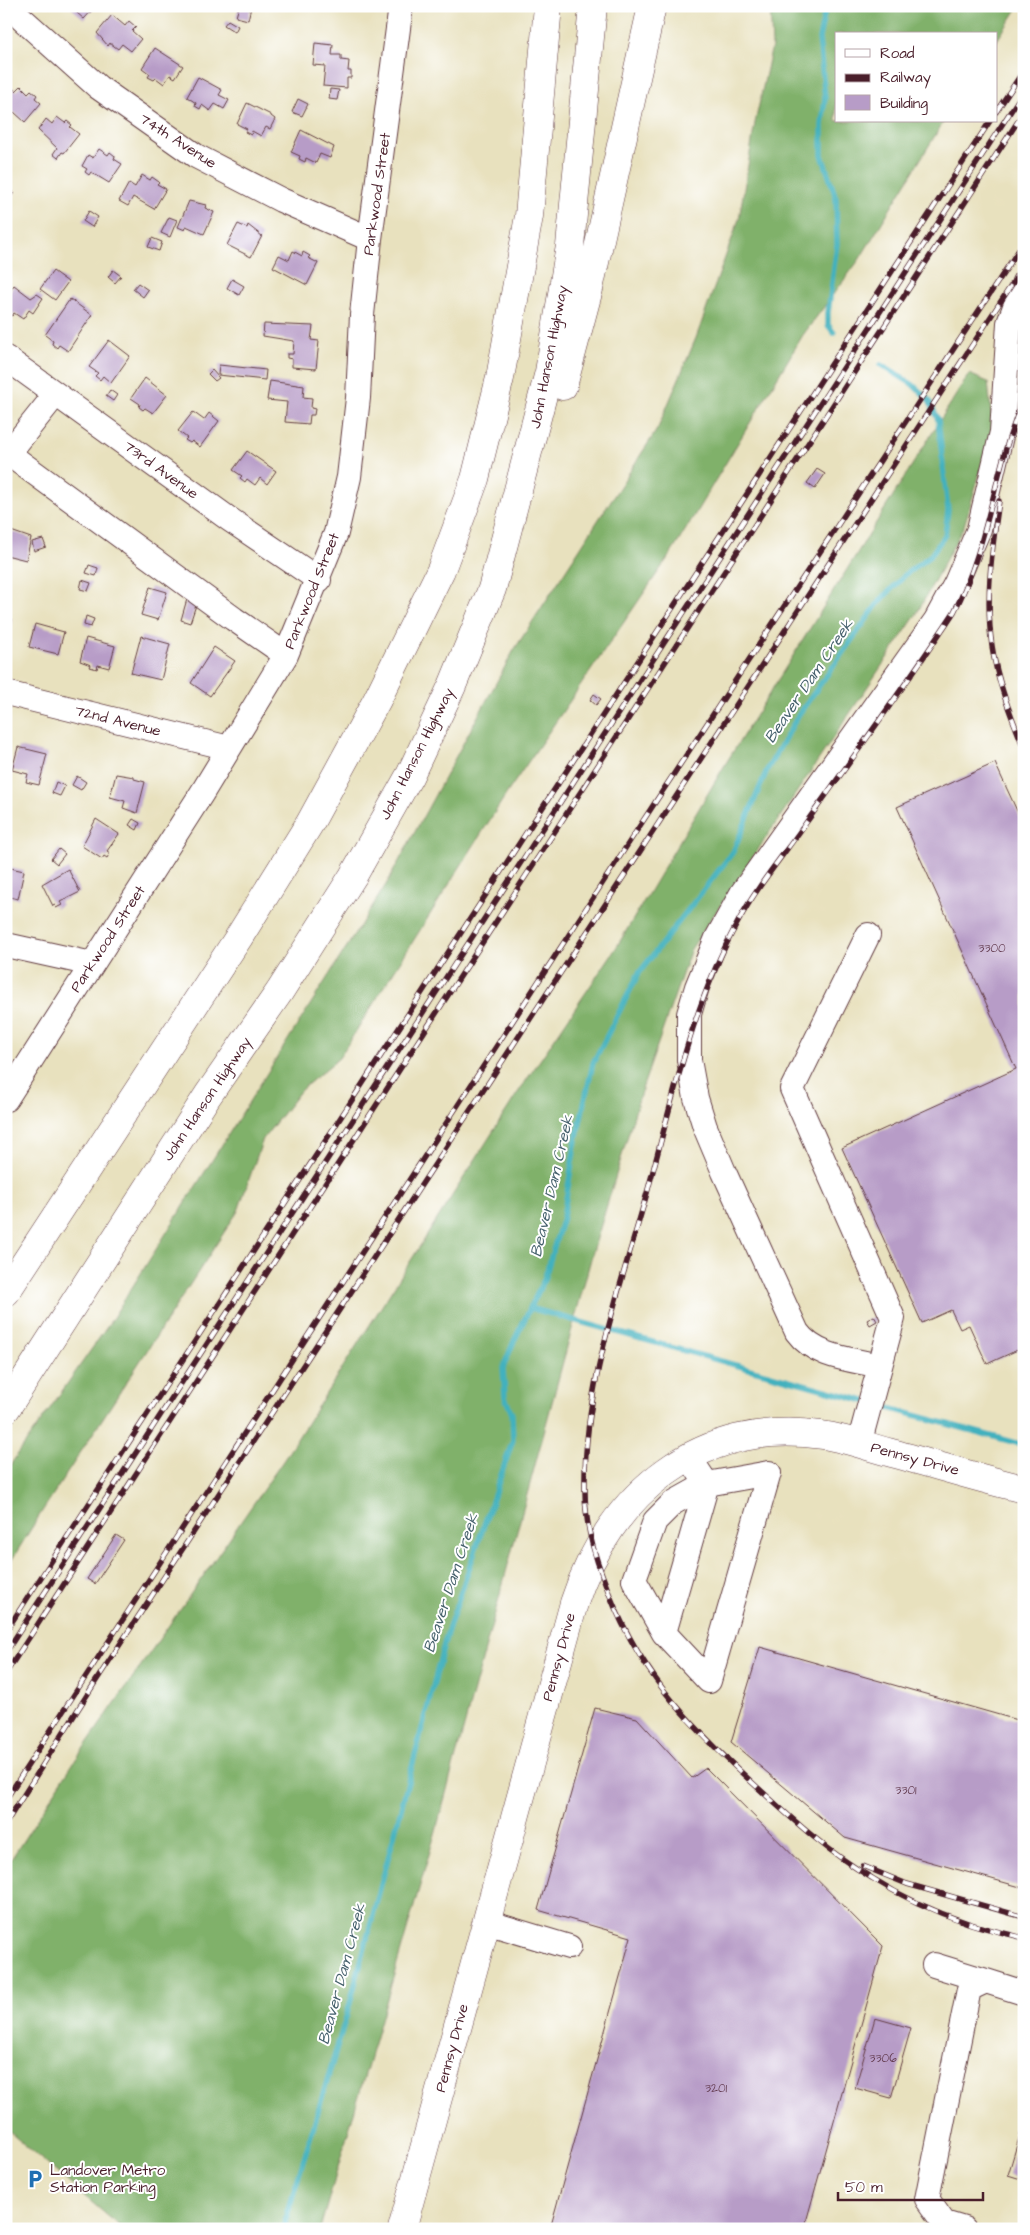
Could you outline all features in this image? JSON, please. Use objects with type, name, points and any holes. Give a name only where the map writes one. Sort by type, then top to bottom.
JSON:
[{"type":"main road","points":[[6,1292],[239,937],[310,824],[377,700],[441,570],[475,480],[500,378],[529,216],[548,6]]},
{"type":"main road","name":"John Hanson Highway","points":[[6,1409],[208,1095],[280,991],[354,876],[410,775],[452,686],[492,589],[549,372],[570,246],[593,6]]},
{"type":"main road","points":[[510,523],[562,389],[615,178],[652,6]]},
{"type":"main road","name":"Pennsy Drive","points":[[402,2229],[574,1602],[587,1567],[602,1538],[622,1511],[646,1487],[689,1458],[719,1444],[773,1434],[813,1434],[859,1444],[1024,1488]]},
{"type":"street","name":"74th Avenue","points":[[10,6],[98,87],[196,156],[281,200],[370,239]]},
{"type":"street","name":"Parkwood Street","points":[[6,1099],[286,655],[319,580],[336,532],[348,477],[358,398],[362,315],[370,239],[401,6]]},
{"type":"street","points":[[877,1375],[808,1345],[798,1332],[705,1127],[696,1098],[689,1060],[689,1014],[697,987],[730,913],[767,856],[936,620],[969,556],[979,529],[1002,432],[1008,328],[1024,282]]},
{"type":"street","name":"73rd Avenue","points":[[6,358],[268,547],[319,580]]},
{"type":"street","points":[[55,395],[7,453],[218,608],[286,655]]},
{"type":"street","name":"72nd Avenue","points":[[6,693],[229,748]]},
{"type":"street","points":[[859,1444],[892,1318],[792,1090],[868,934]]},
{"type":"street","points":[[6,945],[92,964]]},
{"type":"street","points":[[689,1458],[707,1484]]},
{"type":"street","points":[[769,1473],[709,1681],[664,1633],[634,1580],[656,1521],[674,1503],[707,1484],[769,1473]]},
{"type":"street","points":[[664,1633],[707,1484]]},
{"type":"street","points":[[486,1922],[569,1947]]},
{"type":"street","points":[[934,1965],[1024,1993]]},
{"type":"street","points":[[964,2229],[944,2223],[927,2199],[970,1989],[986,1981]]},
{"type":"green space","points":[[770,6],[1019,6],[998,39],[998,32],[835,32],[835,122],[943,122],[859,260],[803,335],[674,549],[507,793],[339,1058],[301,1090],[263,1139],[238,1211],[6,1569],[6,1471],[107,1327],[387,883],[514,650],[658,428],[696,338],[739,219],[755,123],[772,46]]},
{"type":"green space","points":[[969,374],[988,382],[993,429],[964,526],[916,615],[691,949],[641,1092],[592,1255],[435,1834],[320,2229],[123,2229],[6,2129],[6,1867],[74,1762],[283,1461],[517,1094],[616,948],[726,763]]},
{"type":"building","points":[[69,6],[96,6],[84,19]]},
{"type":"building","points":[[239,6],[251,7],[248,20],[236,17]]},
{"type":"building","points":[[112,15],[125,26],[129,21],[136,27],[132,31],[141,39],[131,51],[122,44],[118,49],[110,43],[108,46],[97,33]]},
{"type":"building","points":[[228,20],[238,26],[235,32],[224,25]]},
{"type":"building","points":[[315,43],[333,45],[332,55],[341,55],[341,60],[349,61],[348,71],[351,71],[351,78],[347,78],[347,88],[323,86],[325,66],[313,65]]},
{"type":"building","points":[[155,48],[183,66],[175,78],[170,75],[164,84],[156,78],[154,80],[148,77],[150,74],[142,68]]},
{"type":"building","points":[[198,77],[222,90],[219,95],[229,100],[224,109],[215,104],[210,111],[202,105],[200,109],[195,106],[196,103],[187,97]]},
{"type":"building","points":[[21,86],[28,93],[31,90],[37,95],[35,98],[41,103],[25,122],[14,112],[8,119],[6,117],[6,95],[12,88],[16,91]]},
{"type":"building","points":[[330,89],[339,90],[337,100],[329,99]]},
{"type":"building","points":[[298,99],[308,104],[302,116],[292,112]]},
{"type":"building","points":[[247,103],[275,119],[270,129],[266,127],[261,136],[252,131],[251,135],[245,132],[247,129],[237,124]]},
{"type":"building","points":[[57,117],[65,123],[67,121],[72,125],[70,127],[79,134],[58,158],[53,154],[57,148],[38,130],[46,119],[52,124]]},
{"type":"building","points":[[301,130],[334,147],[330,158],[320,154],[316,163],[306,158],[305,162],[299,159],[300,156],[291,152]]},
{"type":"building","points":[[99,149],[108,155],[110,152],[115,156],[114,159],[122,164],[109,183],[91,172],[89,175],[85,172],[87,169],[82,166],[88,155],[93,158]]},
{"type":"building","points":[[142,175],[150,180],[152,177],[159,182],[157,184],[166,189],[154,209],[133,197],[128,206],[119,201],[129,183],[135,187]]},
{"type":"building","points":[[6,187],[14,193],[6,202]]},
{"type":"building","points":[[189,201],[206,205],[205,208],[214,212],[204,234],[186,226],[185,230],[178,227]]},
{"type":"building","points":[[89,211],[98,217],[92,227],[83,221]]},
{"type":"building","points":[[169,217],[177,220],[170,237],[161,233]]},
{"type":"building","points":[[238,224],[247,228],[248,225],[262,236],[251,257],[227,245]]},
{"type":"building","points":[[152,238],[162,242],[159,251],[148,247]]},
{"type":"building","points":[[293,251],[302,256],[303,252],[310,256],[308,258],[318,263],[307,285],[273,267],[279,255],[289,260]]},
{"type":"building","points":[[113,270],[121,276],[115,283],[108,277]]},
{"type":"building","points":[[53,271],[68,282],[55,300],[40,289]]},
{"type":"building","points":[[232,279],[244,286],[239,295],[227,288]]},
{"type":"building","points":[[138,283],[148,290],[143,297],[133,289]]},
{"type":"building","points":[[14,285],[31,298],[37,294],[43,298],[33,313],[29,310],[23,319],[14,313],[12,316],[7,313],[9,310],[6,308],[6,296]]},
{"type":"building","points":[[70,299],[92,315],[68,351],[59,345],[57,348],[52,344],[53,341],[45,335]]},
{"type":"building","points":[[264,324],[313,326],[311,340],[319,341],[316,369],[292,367],[292,359],[287,358],[287,354],[293,354],[294,341],[263,336]]},
{"type":"building","points":[[109,340],[130,356],[111,383],[103,376],[100,380],[95,376],[98,373],[89,367]]},
{"type":"building","points":[[219,365],[266,370],[265,380],[218,375]]},
{"type":"building","points":[[212,370],[219,378],[215,381],[208,374]]},
{"type":"building","points":[[145,378],[167,395],[153,413],[145,408],[143,410],[139,407],[140,404],[131,398]]},
{"type":"building","points":[[270,381],[304,386],[303,397],[312,398],[311,408],[315,409],[314,415],[310,415],[309,424],[285,422],[287,402],[267,400]]},
{"type":"building","points":[[110,390],[117,395],[113,401],[106,396]]},
{"type":"building","points":[[193,412],[204,420],[209,413],[219,421],[200,447],[192,441],[190,443],[185,440],[187,438],[178,431]]},
{"type":"building","points":[[247,451],[276,471],[267,484],[260,478],[255,485],[247,479],[245,482],[240,478],[242,476],[233,470]]},
{"type":"building","points":[[817,469],[825,474],[815,489],[807,483]]},
{"type":"building","points":[[8,530],[31,538],[26,560],[6,555]]},
{"type":"building","points":[[43,539],[46,547],[34,551],[32,542]]},
{"type":"building","points":[[89,565],[98,568],[96,576],[86,573]]},
{"type":"building","points":[[82,580],[91,583],[88,591],[80,589]]},
{"type":"building","points":[[150,587],[167,592],[158,620],[141,615]]},
{"type":"building","points":[[187,599],[197,602],[190,623],[181,620]]},
{"type":"building","points":[[86,616],[94,619],[91,627],[84,625]]},
{"type":"building","points":[[6,617],[12,619],[7,639],[6,639]]},
{"type":"building","points":[[35,624],[64,632],[58,654],[29,647]]},
{"type":"building","points":[[141,636],[170,644],[161,680],[131,673]]},
{"type":"building","points":[[86,638],[115,646],[109,668],[98,665],[97,669],[80,661]]},
{"type":"building","points":[[214,647],[235,661],[210,696],[191,683]]},
{"type":"building","points":[[594,694],[601,699],[596,705],[590,700]]},
{"type":"building","points":[[18,747],[47,754],[39,785],[26,782],[28,774],[12,770]]},
{"type":"building","points":[[995,763],[1024,826],[1024,1347],[987,1364],[969,1325],[960,1329],[951,1310],[922,1323],[842,1148],[1016,1069],[897,807]]},
{"type":"building","points":[[116,774],[134,777],[134,779],[145,782],[137,813],[123,808],[125,801],[110,797]]},
{"type":"building","points":[[77,776],[86,782],[81,790],[72,785]]},
{"type":"building","points":[[56,782],[65,786],[60,796],[52,793]]},
{"type":"building","points":[[96,819],[119,834],[107,851],[110,853],[107,858],[104,856],[102,859],[82,846]]},
{"type":"building","points":[[133,819],[140,823],[137,830],[129,825]]},
{"type":"building","points":[[59,849],[65,854],[57,864],[51,859]]},
{"type":"building","points":[[6,867],[24,871],[18,899],[6,896]]},
{"type":"building","points":[[68,869],[80,892],[60,902],[62,905],[56,908],[55,905],[53,906],[42,884]]},
{"type":"building","points":[[874,1316],[877,1321],[870,1325],[867,1320]]},
{"type":"building","points":[[116,1535],[124,1540],[95,1584],[87,1579]]},
{"type":"building","points":[[760,1647],[1024,1722],[1024,1888],[845,1838],[731,1742]]},
{"type":"building","points":[[595,1708],[637,1718],[692,1778],[706,1768],[883,1946],[804,2229],[550,2229],[631,1937],[538,1910]]},
{"type":"building","points":[[875,2018],[911,2028],[891,2098],[855,2088]]},
{"type":"building","points":[[1024,2121],[1024,2180],[1008,2175]]},
{"type":"waterway","name":"Beaver Dam Creek","points":[[826,6],[819,38],[825,98],[822,125],[822,155],[836,198],[837,244],[828,313],[828,325],[834,333]]},
{"type":"waterway","name":"Beaver Dam Creek","points":[[283,2229],[349,2007],[447,1633],[513,1440],[512,1414],[505,1397],[503,1368],[544,1280],[563,1217],[575,1145],[593,1063],[639,973],[733,852],[767,770],[799,714],[879,602],[906,574],[931,555],[945,535],[948,510],[938,420],[929,400],[912,384],[881,365]]},
{"type":"waterway","points":[[530,1308],[865,1401]]},
{"type":"waterway","points":[[874,1404],[1024,1445]]},
{"type":"railway","points":[[998,109],[1024,70]]},
{"type":"railway","points":[[6,1652],[1024,91]]},
{"type":"railway","points":[[6,1673],[1024,112]]},
{"type":"railway","points":[[6,1631],[989,122]]},
{"type":"railway","points":[[6,1799],[656,801],[1024,242]]},
{"type":"railway","points":[[6,1823],[94,1684],[1024,266]]},
{"type":"railway","points":[[1024,395],[1007,445],[979,551],[964,592],[954,612],[880,720],[753,897],[722,953],[708,986],[685,1054],[605,1340],[590,1414],[585,1490],[586,1512],[592,1545],[616,1610],[647,1667],[665,1692],[707,1739],[798,1823],[826,1847],[856,1868],[907,1898],[931,1909],[975,1925],[1024,1938]]},
{"type":"railway","points":[[999,501],[990,574],[990,628],[994,659],[1001,685],[1024,748]]},
{"type":"railway","points":[[863,1866],[907,1884],[1024,1917]]},
{"type":"place","name":"Landover Metro Station Parking","points":[[35,2179]]}]
